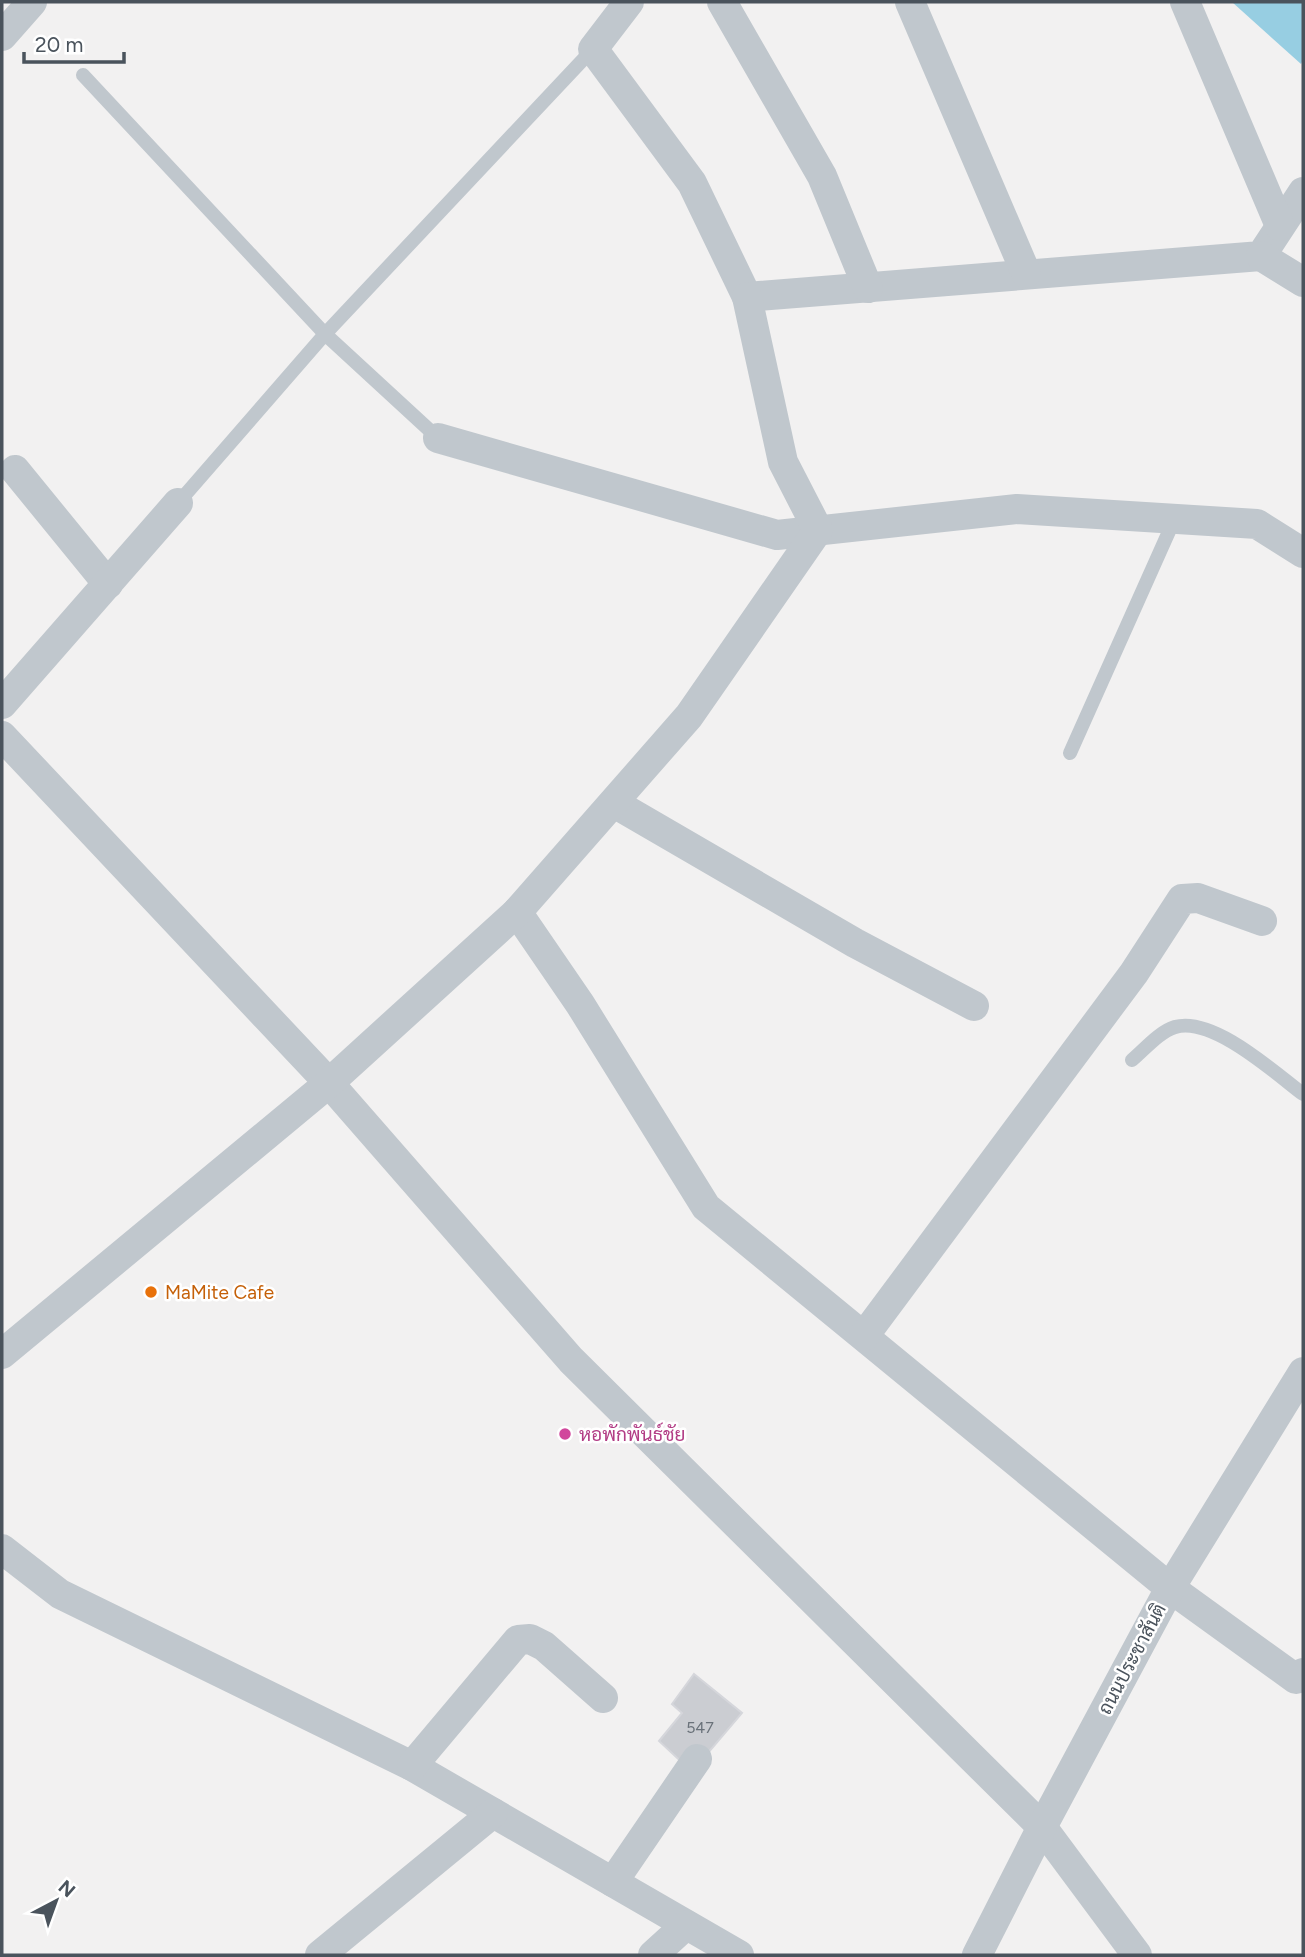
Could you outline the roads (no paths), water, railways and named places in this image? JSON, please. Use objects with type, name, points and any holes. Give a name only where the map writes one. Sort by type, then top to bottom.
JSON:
[{"type":"street","points":[[2,36],[32,2]]},
{"type":"street","points":[[629,2],[593,49],[692,183],[747,298],[783,462],[818,530]]},
{"type":"street","points":[[722,2],[822,176],[867,288]]},
{"type":"street","points":[[910,2],[1026,273]]},
{"type":"street","points":[[1185,2],[1280,226]]},
{"type":"street","points":[[1261,256],[1303,192]]},
{"type":"street","points":[[747,298],[1026,273],[1261,256],[1303,282]]},
{"type":"street","points":[[438,438],[777,535],[1017,509],[1257,524],[1303,553]]},
{"type":"street","points":[[15,470],[107,584]]},
{"type":"street","points":[[2,704],[178,503]]},
{"type":"street","points":[[2,1354],[329,1083],[517,912],[689,716],[818,530]]},
{"type":"street","points":[[2,736],[329,1083],[571,1360],[1042,1827],[1137,1955]]},
{"type":"street","points":[[614,803],[855,943],[974,1006]]},
{"type":"street","points":[[864,1336],[1134,973],[1182,899],[1198,898],[1262,921]]},
{"type":"street","points":[[517,912],[580,1004],[706,1207],[1170,1588],[1296,1679],[1303,1673]]},
{"type":"street","name":"ถนนประชาสันติ","points":[[977,1955],[1170,1588],[1303,1373]]},
{"type":"street","points":[[2,1549],[60,1594],[412,1766],[739,1955]]},
{"type":"street","points":[[412,1766],[517,1640],[530,1639],[544,1646],[603,1698]]},
{"type":"street","points":[[613,1882],[697,1759]]},
{"type":"street","points":[[320,1955],[493,1813]]},
{"type":"street","points":[[653,1955],[686,1925]]},
{"type":"lane","points":[[178,503],[325,334],[593,49]]},
{"type":"lane","points":[[83,75],[325,334],[438,438]]},
{"type":"lane","points":[[1070,753],[1175,518]]},
{"type":"lane","points":[[1132,1060],[1160,1035],[1177,1026],[1197,1027],[1227,1037],[1303,1094]]},
{"type":"water","points":[[1232,2],[1303,2],[1301,64]]},
{"type":"place","name":"MaMite Cafe","points":[[151,1292]]},
{"type":"place","name":"หอพักพันธ์ชัย","points":[[565,1434]]}]
